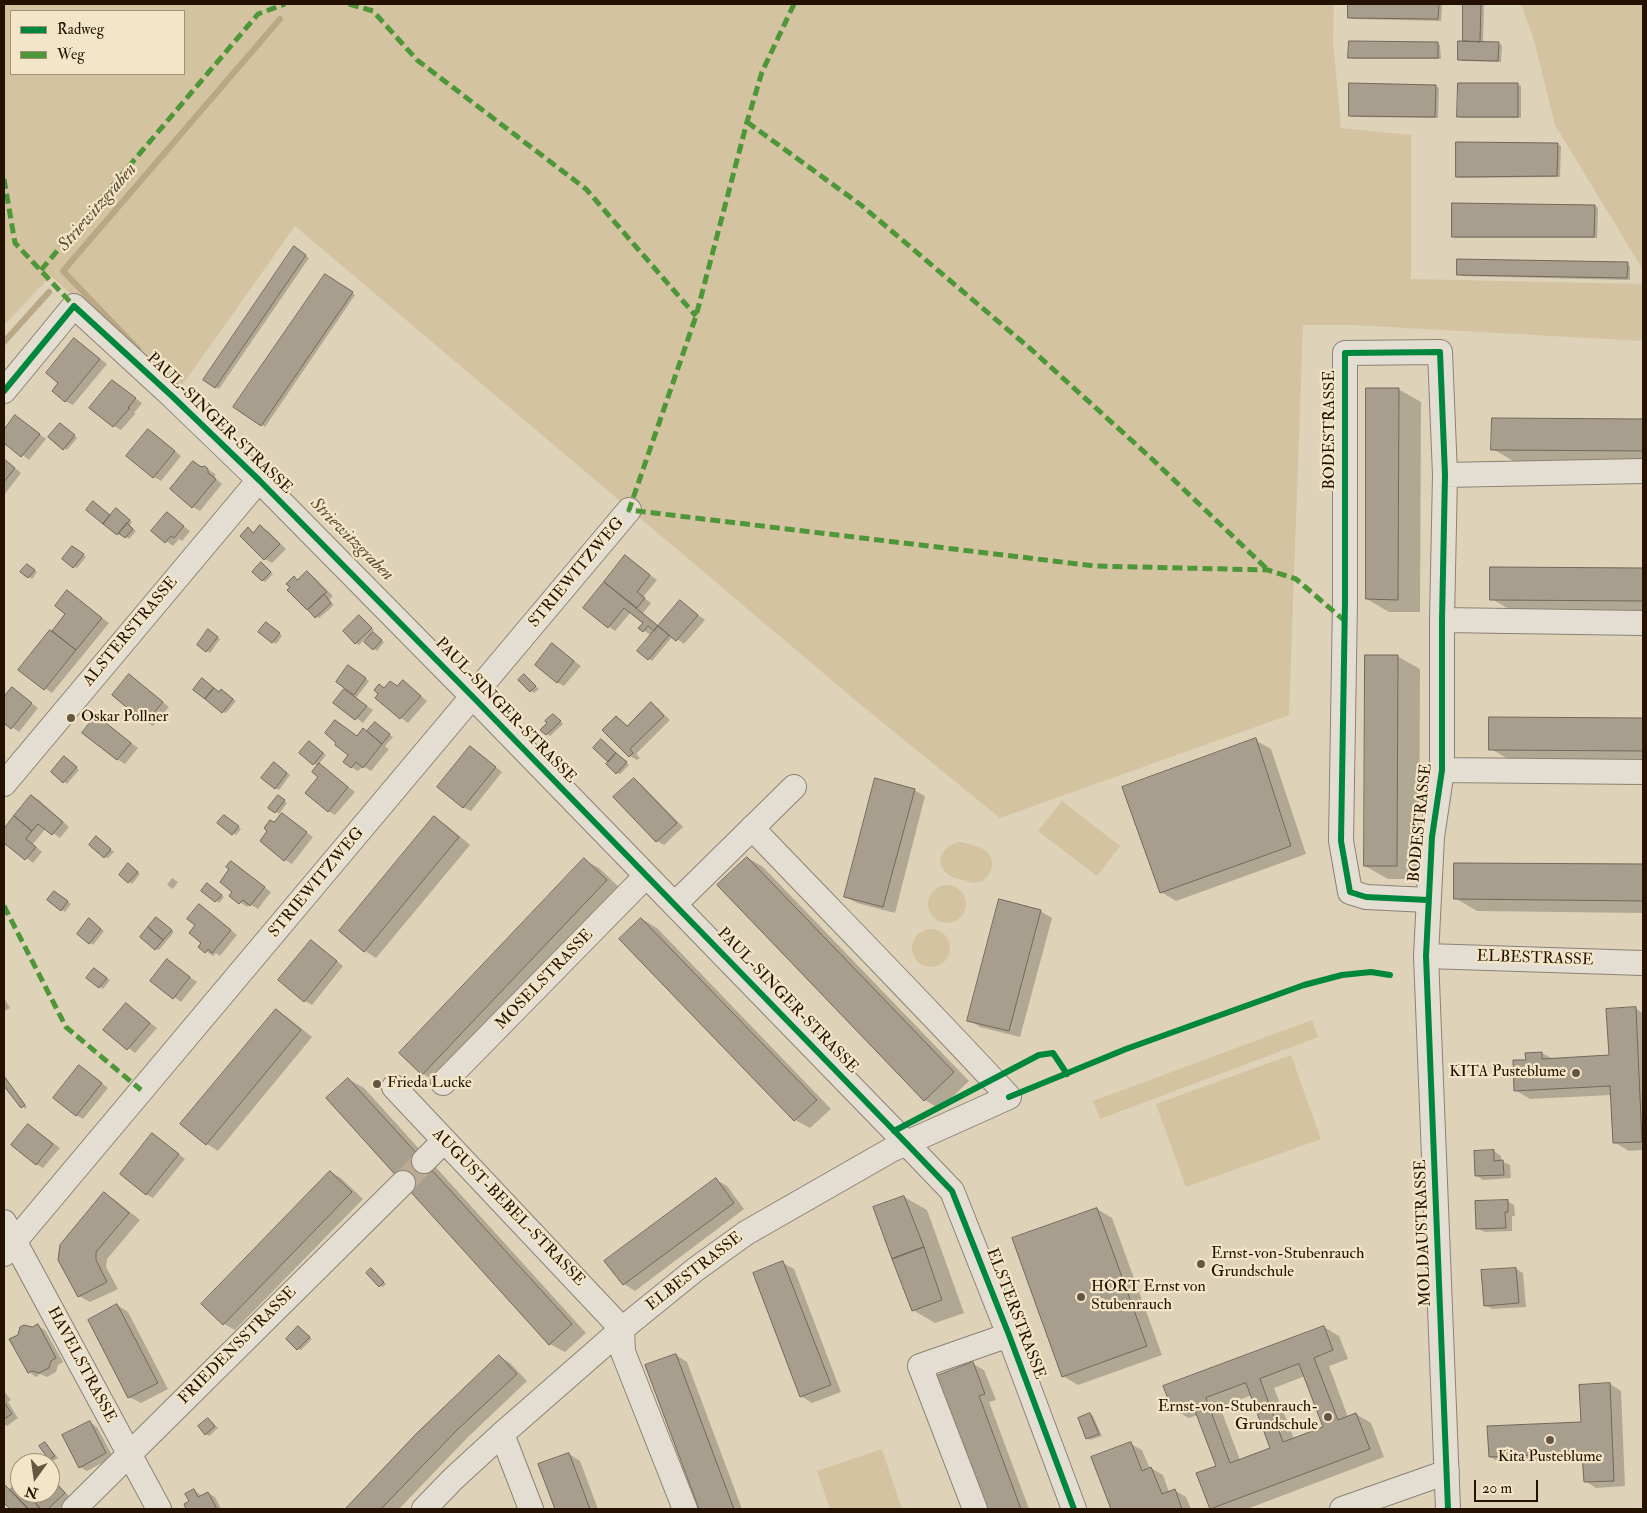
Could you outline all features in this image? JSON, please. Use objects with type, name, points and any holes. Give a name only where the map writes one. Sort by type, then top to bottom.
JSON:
[{"type":"street","name":"PAUL-SINGER-STRASSE","points":[[4,392],[74,306],[173,397],[259,480],[473,697],[907,1144]]},
{"type":"street","name":"BODESTRASSE","points":[[1426,956],[1432,837],[1442,770],[1442,620],[1445,475],[1440,352],[1345,353],[1345,601],[1341,842],[1350,892],[1366,897],[1428,900]]},
{"type":"street","points":[[1445,475],[1643,471]]},
{"type":"street","name":"ALSTERSTRASSE","points":[[4,784],[259,480]]},
{"type":"street","name":"STRIEWITZWEG","points":[[9,1248],[629,510]]},
{"type":"street","points":[[1442,620],[1643,624]]},
{"type":"street","name":"BODESTRASSE","points":[[1442,770],[1643,772]]},
{"type":"street","points":[[675,904],[794,787]]},
{"type":"street","name":"ELBESTRASSE","points":[[424,1509],[453,1479],[502,1434],[622,1329],[696,1269],[746,1233],[891,1150],[1009,1097],[752,828]]},
{"type":"street","name":"MOSELSTRASSE","points":[[443,1083],[646,876]]},
{"type":"street","name":"ELBESTRASSE","points":[[1426,956],[1643,963]]},
{"type":"street","name":"MOLDAUSTRASSE","points":[[1426,956],[1448,1509]]},
{"type":"street","name":"AUGUST-BEBEL-STRASSE","points":[[394,1087],[622,1329]]},
{"type":"street","points":[[424,1161],[444,1141]]},
{"type":"street","name":"ELSTERSTRASSE","points":[[907,1144],[952,1191],[1009,1335],[1074,1509]]},
{"type":"street","name":"FRIEDENSSTRASSE","points":[[74,1509],[403,1183]]},
{"type":"street","name":"HAVELSTRASSE","points":[[4,1222],[9,1248],[129,1453],[159,1509]]},
{"type":"street","points":[[622,1329],[623,1352],[685,1509]]},
{"type":"street","points":[[975,1509],[920,1366],[1009,1335]]},
{"type":"street","points":[[502,1434],[532,1509]]},
{"type":"street","points":[[1342,1509],[1447,1472]]},
{"type":"shaded area","points":[[4,4],[1334,4],[1333,41],[1341,128],[1411,135],[1411,279],[1643,284],[1643,341],[1351,325],[1303,325],[1289,715],[1000,818],[861,705],[295,226],[178,391],[51,276],[4,325]]},
{"type":"shaded area","points":[[1521,4],[1643,4],[1643,270],[1555,125],[1534,40]]},
{"type":"shaded area","points":[[1062,801],[1120,846],[1097,876],[1038,831]]},
{"type":"shaded area","points":[[960,842],[980,848],[990,855],[992,860],[991,870],[989,875],[981,882],[972,883],[952,877],[944,871],[941,865],[942,855],[949,846]]},
{"type":"shaded area","points":[[947,885],[960,891],[966,904],[960,917],[947,923],[934,917],[928,904],[934,891]]},
{"type":"shaded area","points":[[931,929],[944,935],[950,948],[944,961],[931,967],[918,961],[912,948],[918,935]]},
{"type":"shaded area","points":[[1312,1020],[1318,1037],[1100,1119],[1093,1101]]},
{"type":"shaded area","points":[[1291,1055],[1321,1139],[1186,1187],[1156,1104]]},
{"type":"shaded area","points":[[882,1449],[902,1509],[830,1509],[817,1471]]},
{"type":"building","points":[[1348,4],[1439,4],[1438,19],[1348,18]]},
{"type":"building","points":[[1463,4],[1481,4],[1480,42],[1463,41]]},
{"type":"building","points":[[1349,41],[1438,42],[1438,58],[1348,58]]},
{"type":"building","points":[[1458,41],[1499,42],[1498,61],[1458,60]]},
{"type":"building","points":[[1349,83],[1436,85],[1435,117],[1349,116]]},
{"type":"building","points":[[1458,83],[1518,83],[1518,117],[1457,117]]},
{"type":"building","points":[[1456,142],[1558,143],[1557,176],[1456,177]]},
{"type":"building","points":[[1452,203],[1595,205],[1594,237],[1452,237]]},
{"type":"building","points":[[294,246],[306,255],[215,388],[203,380]]},
{"type":"building","points":[[1457,259],[1628,262],[1627,278],[1457,275]]},
{"type":"building","points":[[325,274],[353,292],[261,426],[233,407]]},
{"type":"building","points":[[74,338],[100,359],[65,402],[52,391],[58,383],[46,373]]},
{"type":"building","points":[[112,380],[136,398],[128,408],[130,408],[113,427],[89,408]]},
{"type":"building","points":[[1366,388],[1399,388],[1398,600],[1366,599]]},
{"type":"building","points":[[15,415],[40,434],[21,457],[4,443],[4,430]]},
{"type":"building","points":[[1492,418],[1643,419],[1643,451],[1491,450]]},
{"type":"building","points":[[60,423],[75,435],[63,450],[48,437]]},
{"type":"building","points":[[148,429],[175,451],[153,478],[126,456]]},
{"type":"building","points":[[4,459],[15,468],[4,482]]},
{"type":"building","points":[[193,461],[201,467],[205,466],[208,469],[208,473],[216,479],[192,508],[170,489]]},
{"type":"building","points":[[93,501],[110,515],[103,524],[86,510]]},
{"type":"building","points":[[116,508],[130,520],[117,535],[103,524]]},
{"type":"building","points":[[167,512],[184,526],[174,538],[171,536],[165,543],[151,531]]},
{"type":"building","points":[[127,523],[133,529],[125,538],[119,533]]},
{"type":"building","points":[[260,525],[280,544],[264,560],[240,536],[248,527],[253,533]]},
{"type":"building","points":[[72,546],[84,554],[73,568],[62,559]]},
{"type":"building","points":[[625,555],[650,575],[637,592],[645,598],[637,608],[604,582]]},
{"type":"building","points":[[261,562],[271,572],[262,581],[252,572]]},
{"type":"building","points":[[27,564],[35,570],[28,578],[20,572]]},
{"type":"building","points":[[1490,567],[1643,568],[1643,601],[1490,600]]},
{"type":"building","points":[[307,571],[327,592],[307,610],[287,590],[290,587],[286,584],[294,576],[297,580]]},
{"type":"building","points":[[604,582],[658,626],[654,631],[648,626],[643,632],[638,628],[643,623],[624,608],[608,628],[583,608]]},
{"type":"building","points":[[67,590],[102,618],[76,650],[52,631],[65,614],[55,606]]},
{"type":"building","points":[[324,594],[331,603],[315,618],[308,610]]},
{"type":"building","points":[[680,600],[698,615],[676,641],[658,626]]},
{"type":"building","points":[[359,615],[372,628],[355,644],[343,631]]},
{"type":"building","points":[[266,622],[280,633],[272,643],[258,632]]},
{"type":"building","points":[[658,626],[669,635],[648,660],[637,651]]},
{"type":"building","points":[[208,629],[218,637],[206,652],[197,645]]},
{"type":"building","points":[[50,630],[76,650],[44,690],[18,670]]},
{"type":"building","points":[[373,632],[382,640],[373,650],[364,642]]},
{"type":"building","points":[[552,643],[574,661],[557,683],[535,665]]},
{"type":"building","points":[[1365,655],[1398,655],[1397,866],[1364,866]]},
{"type":"building","points":[[348,665],[366,678],[354,695],[336,682]]},
{"type":"building","points":[[129,674],[163,702],[145,723],[112,695]]},
{"type":"building","points":[[524,674],[536,686],[530,692],[518,680]]},
{"type":"building","points":[[202,678],[214,688],[205,699],[193,690]]},
{"type":"building","points":[[403,680],[421,696],[400,719],[375,698],[378,694],[374,690],[379,684],[384,688],[390,681],[397,686]]},
{"type":"building","points":[[12,687],[32,703],[11,729],[4,723],[4,697]]},
{"type":"building","points":[[214,688],[219,692],[221,689],[233,699],[222,713],[205,699]]},
{"type":"building","points":[[344,689],[367,706],[355,720],[333,703]]},
{"type":"building","points":[[651,702],[664,716],[630,749],[633,753],[629,757],[602,730],[616,716],[627,726]]},
{"type":"building","points":[[553,714],[561,721],[546,735],[540,730],[547,723],[545,721]]},
{"type":"building","points":[[96,715],[131,743],[117,760],[82,733]]},
{"type":"building","points":[[1489,717],[1643,718],[1643,751],[1489,750]]},
{"type":"building","points":[[335,720],[357,736],[363,728],[382,744],[363,768],[356,762],[351,768],[343,762],[348,755],[335,745],[336,743],[325,733]]},
{"type":"building","points":[[375,722],[390,734],[382,744],[367,731]]},
{"type":"building","points":[[1256,738],[1291,846],[1160,893],[1122,787]]},
{"type":"building","points":[[601,739],[616,753],[608,762],[593,748]]},
{"type":"building","points":[[309,741],[323,753],[313,765],[299,753]]},
{"type":"building","points":[[470,746],[496,767],[463,808],[437,787]]},
{"type":"building","points":[[616,753],[627,762],[616,774],[606,764]]},
{"type":"building","points":[[64,756],[77,767],[63,783],[51,772]]},
{"type":"building","points":[[274,762],[287,773],[275,789],[261,778]]},
{"type":"building","points":[[319,763],[348,787],[328,812],[305,793],[318,777],[312,772]]},
{"type":"building","points":[[634,778],[677,823],[656,842],[613,797]]},
{"type":"building","points":[[875,778],[915,789],[883,907],[844,897]]},
{"type":"building","points":[[31,795],[63,822],[52,835],[38,824],[32,831],[14,816]]},
{"type":"building","points":[[278,795],[285,800],[275,813],[268,808]]},
{"type":"building","points":[[282,813],[307,832],[284,861],[260,841],[267,831],[264,828],[270,820],[274,822]]},
{"type":"building","points":[[224,815],[239,826],[232,835],[217,823]]},
{"type":"building","points":[[14,816],[32,831],[26,839],[36,847],[25,860],[4,843],[4,829]]},
{"type":"building","points":[[434,816],[459,837],[364,952],[339,931]]},
{"type":"building","points":[[96,836],[111,849],[104,858],[89,845]]},
{"type":"building","points":[[747,857],[954,1072],[924,1101],[717,885]]},
{"type":"building","points":[[584,858],[607,880],[422,1075],[399,1053]]},
{"type":"building","points":[[231,861],[265,887],[250,906],[243,900],[239,904],[229,896],[232,892],[220,882],[229,869],[226,867]]},
{"type":"building","points":[[128,863],[138,872],[128,883],[119,875]]},
{"type":"building","points":[[1454,863],[1643,864],[1643,901],[1454,899]]},
{"type":"building","points":[[207,883],[222,895],[215,902],[201,891]]},
{"type":"building","points":[[54,891],[68,901],[61,911],[47,900]]},
{"type":"building","points":[[999,899],[1041,910],[1009,1031],[967,1021]]},
{"type":"building","points":[[199,904],[231,930],[212,953],[208,949],[205,953],[198,947],[201,943],[189,933],[195,925],[187,919]]},
{"type":"building","points":[[156,917],[172,930],[163,940],[148,927]]},
{"type":"building","points":[[89,918],[101,929],[89,944],[77,934]]},
{"type":"building","points":[[641,918],[817,1100],[794,1121],[619,939]]},
{"type":"building","points":[[148,927],[163,940],[155,950],[140,937]]},
{"type":"building","points":[[311,940],[337,961],[304,1002],[278,980]]},
{"type":"building","points":[[167,959],[190,977],[173,999],[150,981]]},
{"type":"building","points":[[94,968],[107,978],[99,988],[86,978]]},
{"type":"building","points":[[126,1003],[150,1023],[127,1050],[103,1030]]},
{"type":"building","name":"KITA Pusteblume","points":[[1636,1007],[1642,1142],[1613,1143],[1610,1086],[1514,1091],[1513,1060],[1526,1060],[1525,1053],[1542,1052],[1542,1059],[1609,1055],[1606,1009]]},
{"type":"building","points":[[276,1009],[301,1030],[206,1145],[180,1124]]},
{"type":"building","points":[[79,1065],[102,1083],[76,1116],[53,1098]]},
{"type":"building","points":[[4,1076],[25,1105],[21,1108],[4,1086]]},
{"type":"building","points":[[348,1078],[572,1324],[549,1345],[326,1098]]},
{"type":"building","points":[[28,1124],[53,1144],[36,1165],[11,1145]]},
{"type":"building","points":[[152,1133],[179,1154],[146,1195],[120,1174]]},
{"type":"building","points":[[1494,1150],[1494,1161],[1503,1160],[1504,1175],[1475,1176],[1474,1151]]},
{"type":"building","points":[[330,1171],[352,1192],[223,1325],[201,1304]]},
{"type":"building","points":[[716,1178],[734,1203],[623,1285],[604,1261]]},
{"type":"building","points":[[104,1192],[129,1213],[96,1252],[96,1260],[107,1282],[78,1297],[58,1260],[60,1245]]},
{"type":"building","points":[[904,1196],[924,1247],[892,1259],[873,1207]]},
{"type":"building","points":[[1508,1200],[1508,1212],[1505,1212],[1506,1228],[1476,1229],[1475,1201]]},
{"type":"building","name":"HORT Ernst von Stubenrauch","points":[[1097,1208],[1147,1346],[1062,1377],[1012,1238]]},
{"type":"building","points":[[924,1247],[942,1300],[912,1311],[892,1259]]},
{"type":"building","points":[[783,1261],[831,1385],[800,1397],[753,1273]]},
{"type":"building","points":[[371,1268],[384,1282],[379,1287],[366,1273]]},
{"type":"building","points":[[1516,1268],[1519,1303],[1484,1306],[1481,1270]]},
{"type":"building","points":[[117,1304],[158,1383],[128,1398],[88,1320]]},
{"type":"building","points":[[38,1324],[56,1358],[51,1361],[49,1368],[39,1373],[32,1371],[28,1373],[9,1339],[18,1335],[20,1327],[24,1325],[32,1327]]},
{"type":"building","points":[[298,1326],[310,1337],[297,1350],[286,1339]]},
{"type":"building","name":"Ernst-von-Stubenrauch- Grundschule","points":[[1324,1326],[1333,1350],[1314,1358],[1338,1420],[1356,1413],[1370,1449],[1210,1509],[1196,1473],[1216,1466],[1192,1403],[1173,1411],[1163,1386]],"holes":[[[1299,1364],[1323,1427],[1283,1442],[1260,1379]],[[1246,1383],[1270,1448],[1230,1463],[1206,1398]]]},
{"type":"building","points":[[676,1354],[734,1509],[699,1509],[645,1365]]},
{"type":"building","points":[[499,1355],[517,1374],[456,1431],[381,1509],[345,1509],[417,1433]]},
{"type":"building","points":[[973,1362],[985,1394],[979,1396],[1021,1509],[986,1509],[940,1387],[937,1376]]},
{"type":"building","name":"Kita Pusteblume","points":[[1610,1383],[1614,1481],[1584,1482],[1582,1453],[1489,1457],[1487,1426],[1581,1422],[1579,1385]]},
{"type":"building","points":[[4,1402],[12,1414],[4,1419]]},
{"type":"building","points":[[1090,1413],[1099,1434],[1086,1439],[1078,1418]]},
{"type":"building","points":[[208,1418],[215,1426],[205,1435],[198,1426]]},
{"type":"building","points":[[90,1421],[106,1453],[79,1468],[62,1435]]},
{"type":"building","points":[[45,1442],[53,1453],[44,1453],[39,1446]]},
{"type":"building","points":[[1131,1442],[1142,1471],[1151,1467],[1162,1494],[1175,1489],[1182,1509],[1111,1509],[1091,1457]]},
{"type":"building","points":[[569,1453],[590,1509],[555,1509],[538,1464]]},
{"type":"building","points":[[4,1484],[10,1490],[10,1503],[22,1503],[28,1509],[10,1509],[4,1503]]},
{"type":"building","points":[[60,1488],[65,1493],[60,1498]]},
{"type":"building","points":[[194,1489],[198,1497],[208,1492],[217,1509],[186,1509],[184,1504],[189,1501],[185,1494]]},
{"type":"building","points":[[23,1503],[35,1503],[39,1508],[38,1509],[29,1509]]},
{"type":"building","points":[[36,1503],[54,1503],[48,1509],[41,1509]]},
{"type":"waterway","name":"Striewitzgraben","points":[[138,349],[63,271],[280,19]]},
{"type":"waterway","name":"Striewitzgraben","points":[[4,342],[49,292]]},
{"type":"tunnel","points":[[403,1183],[424,1161]]},
{"type":"marked path","points":[[41,270],[258,14],[285,4]]},
{"type":"marked path","points":[[349,4],[373,11],[417,60],[586,189],[696,316]]},
{"type":"marked path","points":[[794,4],[762,72],[696,316],[629,510],[1095,566],[1268,570],[1296,579],[1345,621]]},
{"type":"marked path","points":[[747,122],[861,205],[1033,351],[1151,458],[1268,570]]},
{"type":"marked path","points":[[4,179],[15,243],[74,306]]},
{"type":"marked path","points":[[4,906],[66,1027],[141,1090]]},
{"type":"cycle path","points":[[4,391],[74,306],[173,397],[259,480],[473,697],[952,1191],[1009,1335],[1074,1509]]},
{"type":"cycle path","points":[[1428,900],[1366,897],[1350,892],[1341,841],[1345,601],[1345,353],[1440,352],[1445,475],[1442,620],[1442,770],[1432,837],[1426,956],[1448,1509]]},
{"type":"cycle path","points":[[1009,1097],[1126,1049],[1304,985],[1342,975],[1371,972],[1390,975]]},
{"type":"cycle path","points":[[894,1131],[1039,1055],[1053,1053],[1067,1074]]},
{"type":"place","name":"Oskar Pollner","points":[[71,718]]},
{"type":"place","name":"KITA Pusteblume","points":[[1576,1073]]},
{"type":"place","name":"Frieda Lucke","points":[[377,1084]]},
{"type":"place","name":"Ernst-von-Stubenrauch Grundschule","points":[[1201,1264]]},
{"type":"place","name":"HORT Ernst von Stubenrauch","points":[[1081,1297]]},
{"type":"place","name":"Ernst-von-Stubenrauch- Grundschule","points":[[1328,1417]]},
{"type":"place","name":"Kita Pusteblume","points":[[1550,1440]]}]
